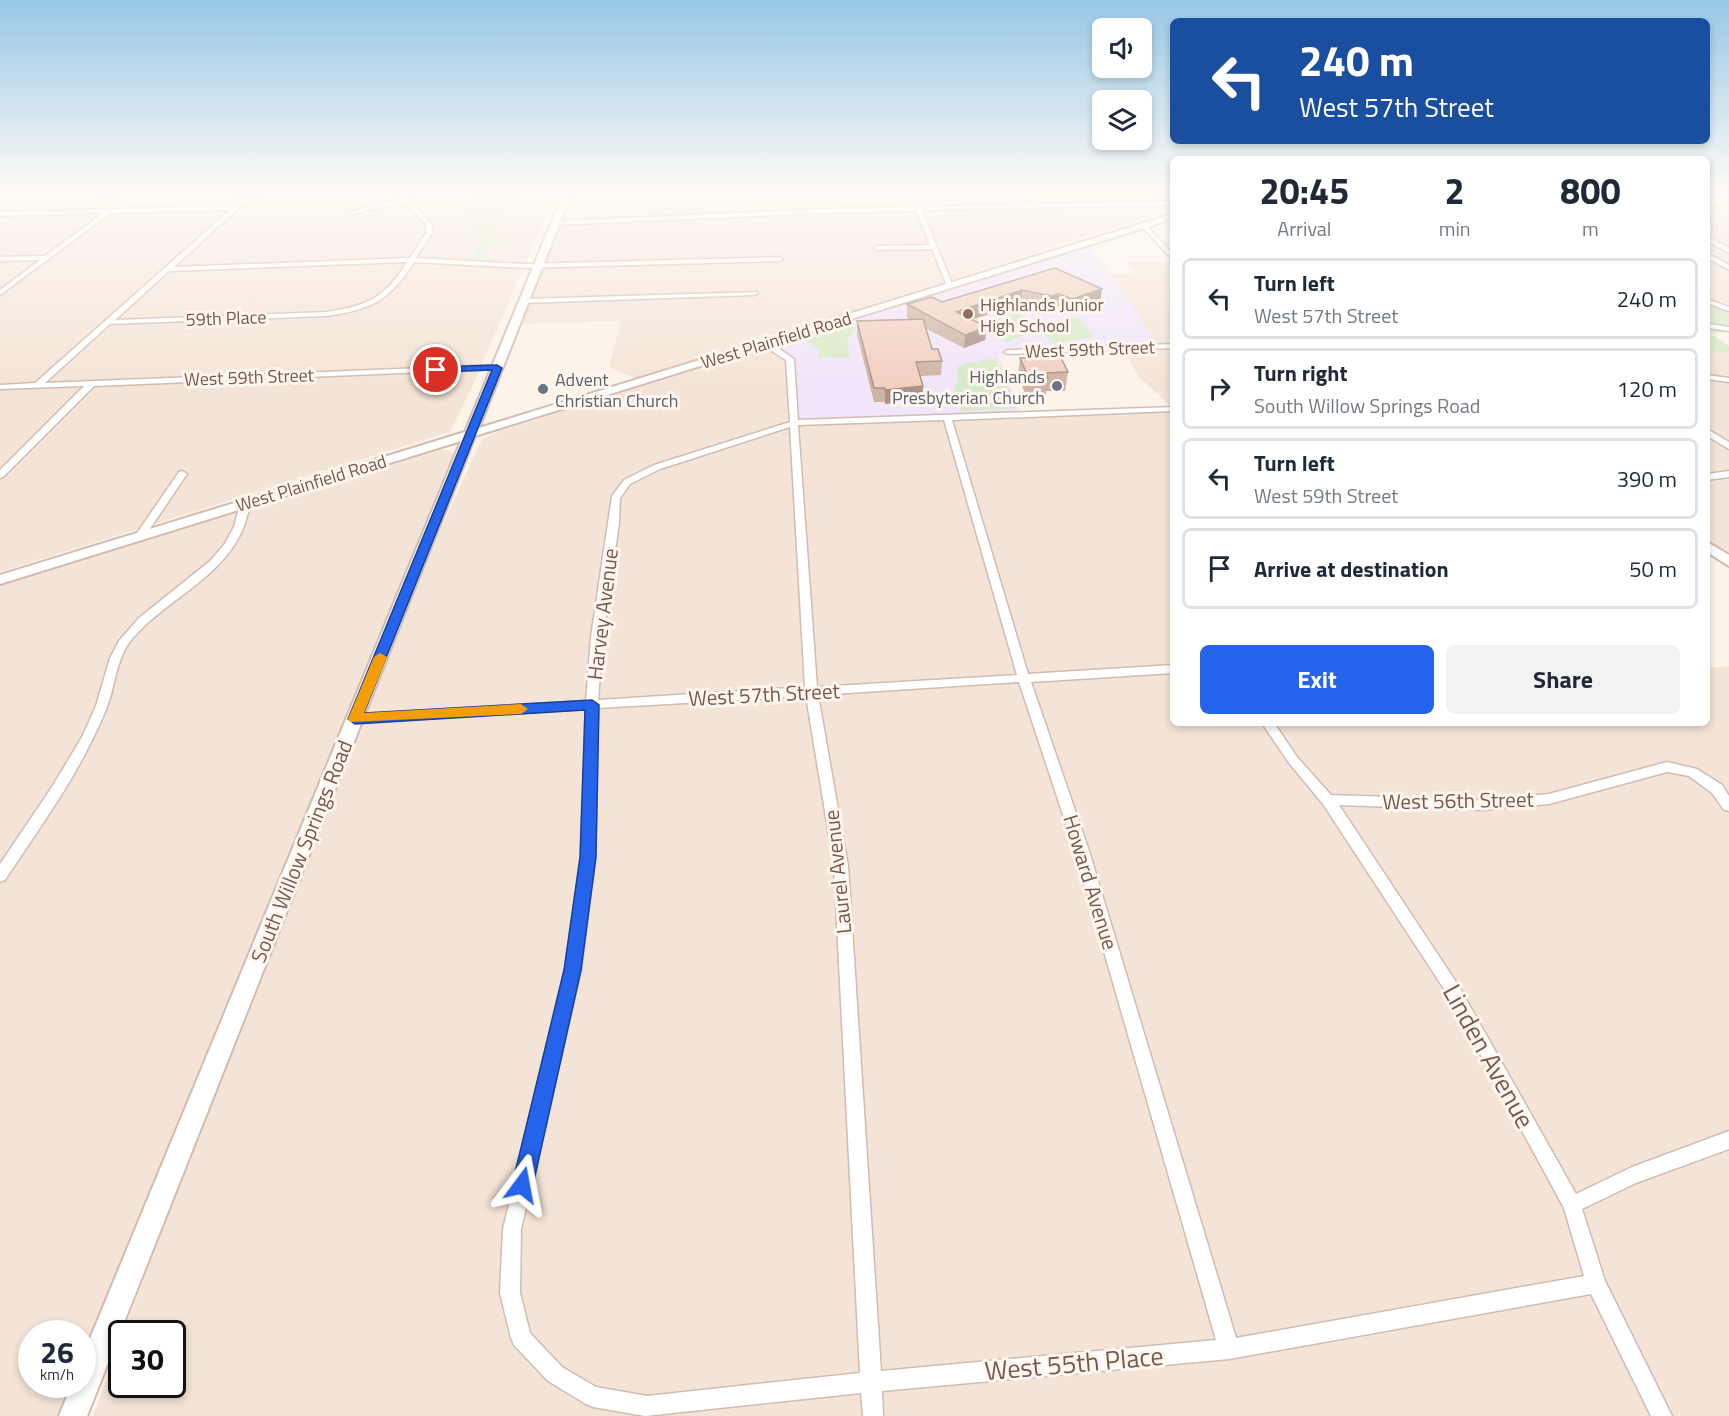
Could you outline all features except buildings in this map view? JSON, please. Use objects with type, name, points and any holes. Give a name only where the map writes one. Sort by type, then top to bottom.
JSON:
[{"type":"street","points":[[0,293],[53,253]]},
{"type":"street","points":[[38,385],[186,253]]},
{"type":"street","name":"59th Place","points":[[111,322],[342,312],[386,296],[398,283],[415,253]]},
{"type":"street","name":"South Willow Springs Road","points":[[73,1416],[544,253]]},
{"type":"street","points":[[936,253],[950,286]]},
{"type":"street","name":"West Plainfield Road","points":[[0,580],[1054,253]]},
{"type":"street","points":[[1710,257],[1729,268]]},
{"type":"street","points":[[0,259],[46,258]]},
{"type":"street","points":[[169,269],[410,260],[539,265],[780,259]]},
{"type":"street","points":[[524,301],[755,292]]},
{"type":"street","points":[[1710,302],[1729,309]]},
{"type":"street","points":[[1712,326],[1729,329]]},
{"type":"street","name":"Laurel Avenue","points":[[765,343],[789,359],[811,691],[841,866],[873,1416]]},
{"type":"street","name":"West 59th Street","points":[[1008,352],[1170,346]]},
{"type":"street","name":"West 59th Street","points":[[0,387],[497,368]]},
{"type":"street","points":[[1710,377],[1729,380]]},
{"type":"street","points":[[0,476],[92,383]]},
{"type":"street","name":"Harvey Avenue","points":[[555,1374],[521,1338],[510,1293],[512,1239],[573,970],[588,857],[592,705],[597,637],[614,524],[615,498],[627,482],[657,467],[794,423],[1170,408]]},
{"type":"street","name":"Howard Avenue","points":[[947,417],[1024,679],[1082,851],[1229,1348]]},
{"type":"street","points":[[1710,434],[1729,446]]},
{"type":"street","points":[[140,536],[182,474]]},
{"type":"street","points":[[1710,477],[1729,474]]},
{"type":"street","points":[[0,876],[88,736],[105,695],[115,655],[126,639],[149,615],[220,558],[232,542],[242,521],[244,504]]},
{"type":"street","points":[[1710,548],[1729,562]]},
{"type":"street","name":"West 57th Street","points":[[355,719],[1170,669]]},
{"type":"street","name":"Linden Avenue","points":[[1270,726],[1293,760],[1328,800],[1453,990],[1572,1205],[1596,1284],[1662,1416]]},
{"type":"street","name":"West 56th Street","points":[[1328,800],[1483,805],[1549,799],[1667,767],[1692,772],[1717,789],[1729,806]]},
{"type":"street","points":[[1572,1205],[1632,1176],[1729,1140]]},
{"type":"street","name":"West 55th Place","points":[[555,1374],[593,1397],[647,1406],[1229,1348],[1596,1284]]},
{"type":"shaded area","points":[[0,253],[530,253],[450,432],[0,572]]},
{"type":"shaded area","points":[[548,253],[1034,253],[638,379],[609,367],[621,321],[519,324]]},
{"type":"shaded area","points":[[1064,253],[1095,253],[1158,345],[1017,350],[998,355],[1021,413],[803,421],[799,416],[796,368],[791,354],[777,346],[779,343]]},
{"type":"shaded area","points":[[1710,253],[1729,253],[1729,311],[1710,304]]},
{"type":"shaded area","points":[[1170,261],[1170,405],[1140,378],[1122,350],[1160,348],[1110,274],[1134,273],[1127,263]]},
{"type":"shaded area","points":[[777,346],[791,354],[796,368],[799,416],[803,421],[1170,407],[1170,726],[1710,726],[1710,668],[1729,666],[1729,1416],[93,1416],[108,1375],[108,1398],[186,1398],[186,1320],[129,1320],[151,1258],[440,531],[482,439],[593,401],[759,349]]},
{"type":"shaded area","points":[[1710,351],[1729,353],[1729,555],[1710,542]]},
{"type":"shaded area","points":[[441,450],[452,451],[453,458],[186,1116],[96,1325],[96,1320],[18,1320],[18,1398],[65,1398],[57,1416],[0,1416],[0,585]]},
{"type":"green space","points":[[475,253],[485,253],[486,261],[472,260]]},
{"type":"green space","points":[[1710,304],[1729,311],[1729,332],[1710,333]]},
{"type":"green space","points":[[1015,311],[1031,319],[1036,331],[1007,342],[978,326],[978,323]]},
{"type":"green space","points":[[1078,318],[1094,337],[1053,343],[1044,334],[1047,325],[1065,319]]},
{"type":"green space","points":[[849,324],[857,329],[847,340],[850,358],[818,357],[820,350],[802,338]]},
{"type":"green space","points":[[1710,333],[1729,346],[1729,353],[1710,351]]},
{"type":"green space","points":[[996,359],[1017,408],[961,411],[954,386],[958,382],[958,366],[969,362],[978,363],[981,360]]},
{"type":"slow traffic","points":[[380,657],[355,719],[521,709]]},
{"type":"place","name":"Highlands Junior High School","points":[[968,314]]},
{"type":"place","name":"Highlands Presbyterian Church","points":[[1057,386]]},
{"type":"place","name":"Advent Christian Church","points":[[543,389]]},
{"type":"route","points":[[436,370],[497,368],[355,719],[592,705],[588,857],[573,970],[522,1185]]}]
